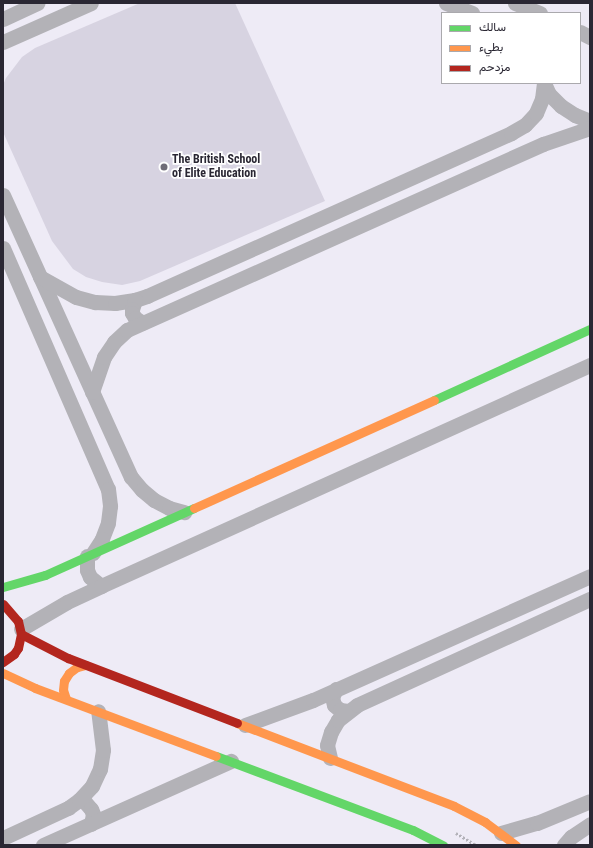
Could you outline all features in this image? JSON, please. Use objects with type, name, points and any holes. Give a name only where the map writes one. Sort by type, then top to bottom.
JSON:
[{"type":"street","points":[[3,19],[38,3]]},
{"type":"street","points":[[3,42],[91,3]]},
{"type":"street","points":[[446,3],[469,12]]},
{"type":"street","points":[[515,3],[538,12]]},
{"type":"street","points":[[581,33],[590,39]]},
{"type":"street","points":[[544,84],[549,94],[561,106],[575,115],[590,121]]},
{"type":"street","points":[[40,277],[76,297],[95,302],[115,303],[135,300],[525,125],[536,113],[542,99],[544,84]]},
{"type":"street","points":[[92,392],[104,357],[114,342],[127,330],[543,144],[590,128]]},
{"type":"street","points":[[3,195],[132,477],[142,490],[154,500],[169,508],[184,512]]},
{"type":"street","points":[[3,248],[108,489],[110,506],[108,523],[102,539],[90,555],[87,570],[90,577],[100,586]]},
{"type":"street","points":[[135,300],[132,313],[135,318],[143,323]]},
{"type":"street","points":[[3,587],[44,575],[90,555],[590,329]]},
{"type":"street","points":[[21,631],[67,602],[100,586],[590,365]]},
{"type":"street","points":[[101,470],[113,473],[120,468],[123,460]]},
{"type":"street","points":[[245,725],[289,710],[590,576]]},
{"type":"street","points":[[330,758],[327,745],[331,732],[338,720],[357,705],[590,600]]},
{"type":"street","points":[[3,604],[18,622],[21,631],[18,648],[14,654],[3,662]]},
{"type":"street","points":[[21,631],[53,651],[86,665],[454,806],[486,822],[516,845]]},
{"type":"street","points":[[66,699],[63,690],[66,677],[76,667],[86,665]]},
{"type":"street","points":[[3,673],[66,699],[413,830],[443,845]]},
{"type":"street","points":[[336,689],[332,697],[334,705],[340,710],[348,711]]},
{"type":"street","points":[[3,838],[55,815],[79,800],[92,786],[100,769],[103,750],[98,711]]},
{"type":"street","points":[[42,845],[231,761]]},
{"type":"street","points":[[72,845],[93,814],[91,809],[84,801],[79,800]]},
{"type":"street","points":[[501,833],[537,823],[590,802]]},
{"type":"street","points":[[575,808],[570,813],[569,820],[571,826],[577,829],[586,827]]},
{"type":"street","points":[[564,845],[586,827]]},
{"type":"building","name":"The British School of Elite Education","points":[[140,3],[235,3],[325,201],[140,281],[122,285],[102,282],[86,277],[73,269],[52,241],[3,132],[3,85],[6,78],[22,57],[35,48]]},
{"type":"traffic: fast","points":[[434,400],[590,329]]},
{"type":"traffic: fast","points":[[3,587],[45,575],[194,508]]},
{"type":"traffic: fast","points":[[216,756],[413,830],[443,845]]},
{"type":"traffic: slow","points":[[194,508],[434,400]]},
{"type":"traffic: slow","points":[[66,699],[63,690],[64,681],[69,673],[77,667],[86,665]]},
{"type":"traffic: slow","points":[[3,673],[35,688],[216,756]]},
{"type":"traffic: slow","points":[[237,723],[454,806],[485,822],[516,845]]},
{"type":"traffic: jam","points":[[3,604],[18,621],[21,634],[18,648],[14,654],[3,662]]},
{"type":"traffic: jam","points":[[21,634],[68,658],[237,723]]},
{"type":"place","name":"The British School of Elite Education","points":[[164,167]]}]
